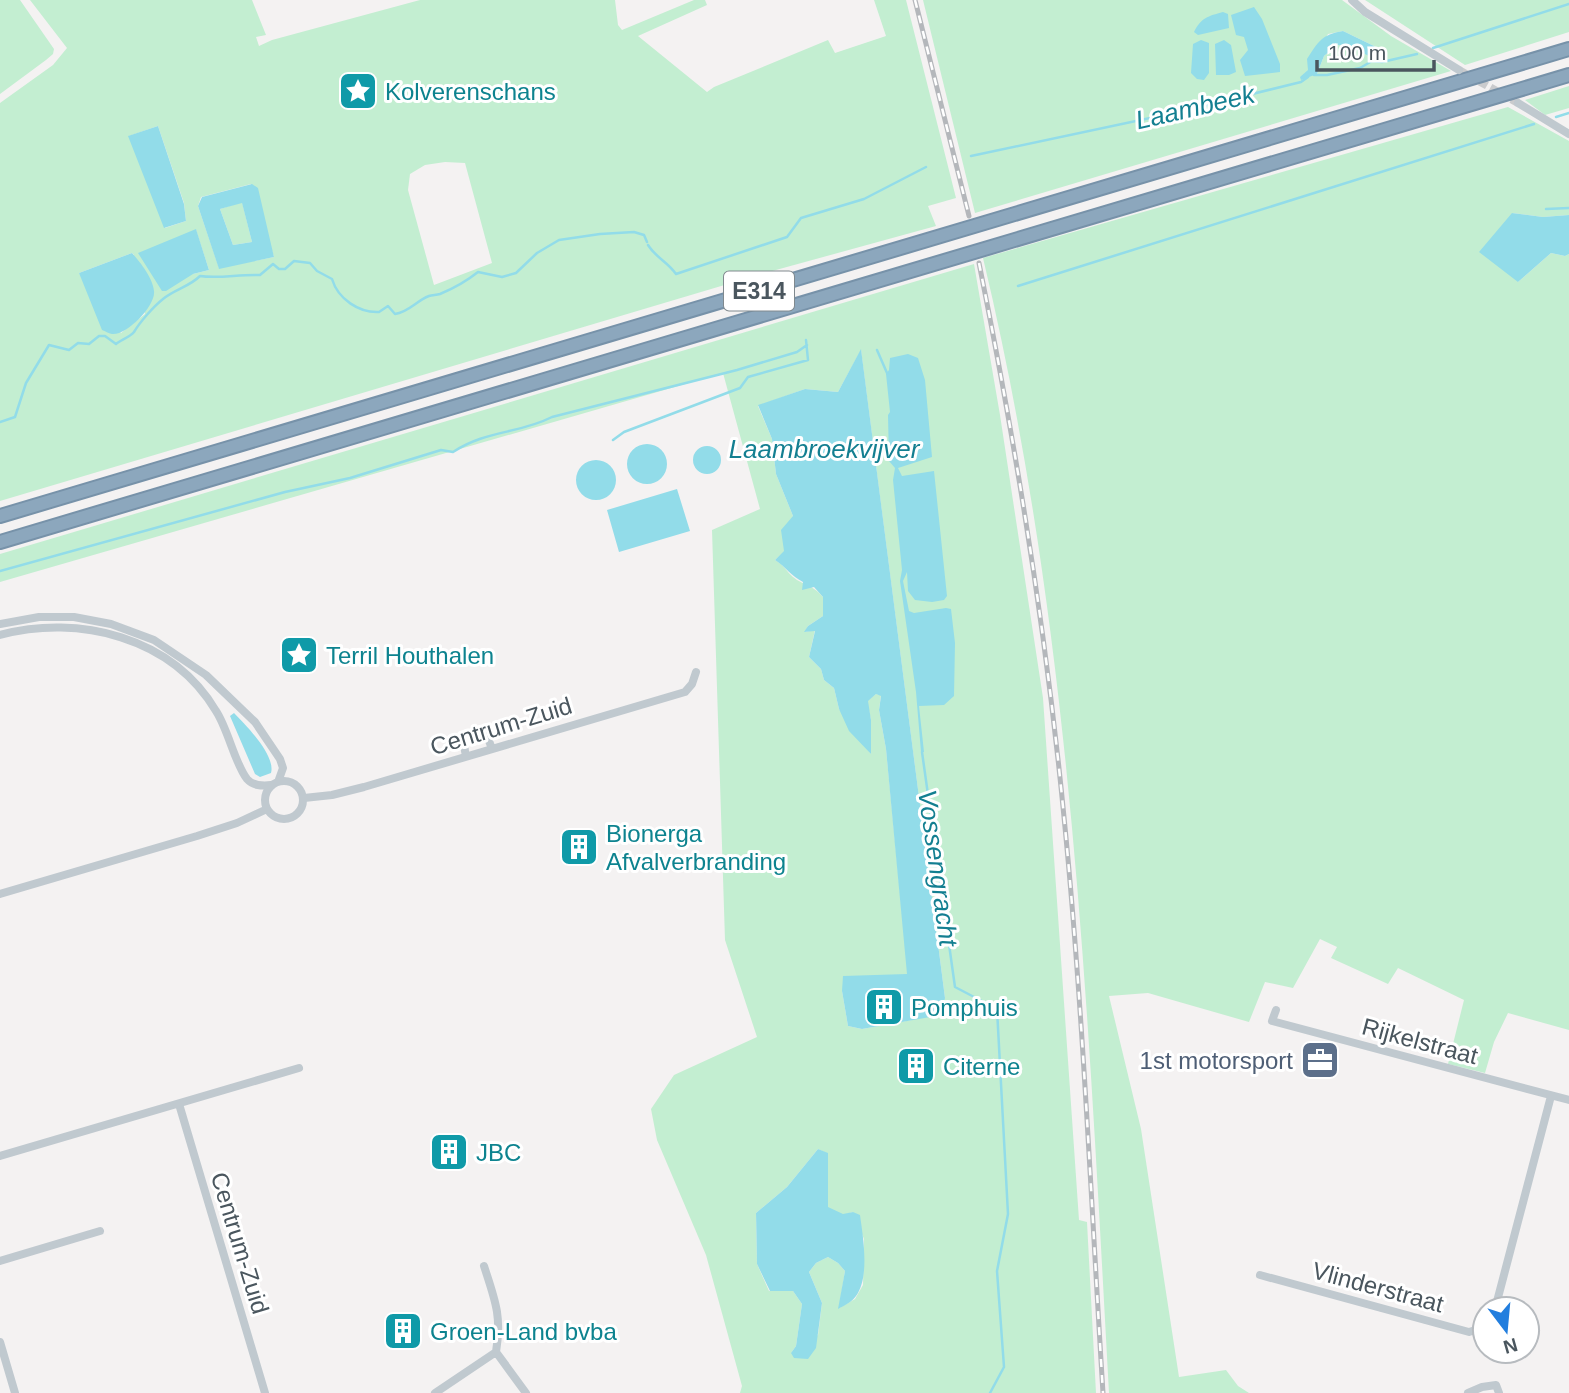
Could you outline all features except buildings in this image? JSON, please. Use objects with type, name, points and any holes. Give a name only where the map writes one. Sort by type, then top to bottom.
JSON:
[{"type":"highway","name":"E314","points":[[0,516],[1569,49]]},
{"type":"highway","name":"E314","points":[[0,542],[1569,75]]},
{"type":"street","points":[[1352,0],[1365,12],[1459,70]]},
{"type":"street","points":[[1518,103],[1569,134]]},
{"type":"street","points":[[0,624],[39,617],[74,617],[111,624],[154,640],[206,675],[255,722],[280,759],[283,768],[274,784],[265,798],[267,809],[274,817],[290,819],[299,812],[304,798],[295,784],[286,780],[274,784],[260,786],[249,782],[210,701],[182,671],[152,650],[103,632],[74,628],[32,628],[0,635]]},
{"type":"street","name":"Centrum-Zuid","points":[[304,798],[364,787],[685,692],[692,684],[696,671]]},
{"type":"street","points":[[466,756],[464,742],[466,736],[472,733],[484,733],[492,748]]},
{"type":"street","points":[[0,894],[197,836],[237,823],[267,809]]},
{"type":"street","name":"Rijkelstraat","points":[[1276,1010],[1272,1021],[1569,1100]]},
{"type":"street","points":[[0,1156],[299,1068]]},
{"type":"street","points":[[1499,1295],[1551,1096]]},
{"type":"street","name":"Centrum-Zuid","points":[[179,1104],[265,1393]]},
{"type":"street","points":[[0,1261],[100,1231]]},
{"type":"street","points":[[484,1266],[498,1311],[500,1327],[496,1352],[527,1393]]},
{"type":"street","name":"Vlinderstraat","points":[[1260,1275],[1471,1331]]},
{"type":"street","points":[[0,1342],[15,1393]]},
{"type":"street","points":[[435,1393],[496,1352]]},
{"type":"street","points":[[1468,1393],[1496,1385],[1499,1393]]},
{"type":"green space","points":[[0,0],[20,0],[54,49],[53,54],[46,60],[0,94]]},
{"type":"green space","points":[[30,0],[252,0],[266,35],[256,37],[259,46],[272,40],[420,0],[615,0],[618,25],[622,30],[694,0],[705,0],[707,5],[638,36],[707,92],[828,40],[835,53],[886,36],[874,0],[906,0],[956,198],[928,206],[936,226],[765,273],[0,501],[0,103],[53,65],[67,48]],"holes":[[[158,126],[184,203],[186,221],[165,228],[129,136]],[[465,163],[492,263],[434,285],[408,190],[410,174],[425,165]],[[251,184],[274,257],[219,268],[198,206],[201,197]],[[196,230],[209,270],[193,274]],[[132,253],[145,314],[121,333],[79,273]]]},
{"type":"green space","points":[[923,0],[1342,0],[1391,36],[1451,71],[975,213]],"holes":[[[1343,31],[1374,46],[1386,60],[1345,44],[1337,45],[1324,56],[1317,74],[1304,74],[1328,34]]]},
{"type":"green space","points":[[1365,0],[1569,0],[1569,32],[1465,65]]},
{"type":"green space","points":[[1569,86],[1569,108],[1545,115],[1525,100]]},
{"type":"green space","points":[[1508,107],[1569,141],[1569,215],[1543,217],[1512,213],[1518,282],[1551,253],[1565,256],[1569,254],[1569,1030],[1508,1013],[1494,1042],[1485,1073],[1448,1064],[1464,1000],[1398,968],[1388,984],[1331,958],[1337,947],[1320,939],[1293,988],[1265,982],[1249,1022],[1148,993],[1109,996],[1141,1129],[1179,1377],[1226,1370],[1238,1386],[1249,1393],[1109,1393],[1093,1108],[1072,822],[1037,538],[1013,398],[983,258]]},
{"type":"green space","points":[[242,202],[252,242],[233,245],[220,209]]},
{"type":"green space","points":[[974,264],[1043,698],[1079,1220],[1087,1222],[1096,1393],[740,1393],[742,1386],[706,1255],[657,1140],[651,1109],[674,1075],[757,1037],[725,940],[712,530],[760,509],[723,373],[0,582],[0,554]],"holes":[[[861,350],[945,998],[912,1020],[862,1029],[848,1026],[842,991],[908,975],[886,749],[879,710],[881,695],[876,694],[867,701],[871,720],[871,754],[839,709],[834,688],[824,680],[821,669],[809,657],[815,630],[805,632],[808,626],[823,616],[823,597],[793,577],[775,560],[785,551],[793,516],[776,474],[772,439],[758,406],[805,389],[838,392]],[[818,1149],[828,1154],[828,1208],[843,1215],[853,1212],[864,1239],[863,1285],[855,1299],[839,1308],[845,1271],[828,1257],[816,1263],[809,1272],[822,1303],[818,1335],[791,1353],[796,1346],[802,1304],[793,1291],[769,1291],[757,1264],[756,1213],[787,1187]]]},
{"type":"water","points":[[1254,7],[1262,19],[1280,64],[1280,72],[1245,76],[1240,60],[1248,50],[1244,37],[1236,35],[1231,15]]},
{"type":"water","points":[[1223,12],[1228,14],[1229,28],[1198,35],[1194,32],[1206,18]]},
{"type":"water","points":[[1343,31],[1374,46],[1386,61],[1344,45],[1337,45],[1324,56],[1317,74],[1301,80],[1300,77],[1308,70],[1307,59],[1318,43],[1325,37]]},
{"type":"water","points":[[1201,40],[1209,43],[1209,73],[1204,80],[1197,79],[1191,73],[1193,44]]},
{"type":"water","points":[[1224,40],[1231,45],[1236,72],[1216,75],[1215,44]]},
{"type":"water","points":[[158,126],[184,204],[186,221],[164,228],[128,136]]},
{"type":"water","points":[[252,184],[258,188],[274,257],[219,269],[198,206],[202,197]],"holes":[[[242,203],[252,242],[233,245],[220,209]]]},
{"type":"water","points":[[1512,213],[1543,217],[1569,215],[1569,254],[1565,256],[1551,253],[1518,282],[1479,252]]},
{"type":"water","points":[[196,229],[209,270],[193,274],[162,291],[138,253]]},
{"type":"water","points":[[132,253],[151,281],[153,297],[139,319],[125,330],[111,334],[102,330],[79,273]]},
{"type":"water","name":"Laambroekvijver","points":[[861,349],[945,998],[942,1009],[936,1016],[862,1029],[848,1026],[842,991],[843,976],[907,974],[886,749],[879,710],[881,696],[876,694],[868,701],[871,754],[849,731],[839,709],[834,688],[824,680],[821,669],[809,657],[815,631],[804,632],[823,616],[823,597],[814,587],[802,590],[803,582],[775,560],[784,551],[781,530],[793,516],[776,474],[772,439],[758,405],[805,389],[838,392]]},
{"type":"water","points":[[908,354],[918,358],[925,380],[932,457],[898,468],[902,476],[934,471],[947,596],[944,600],[932,602],[915,600],[908,591],[907,572],[903,581],[909,611],[914,613],[951,609],[955,643],[954,696],[944,705],[919,706],[924,752],[921,752],[916,692],[900,581],[902,570],[893,480],[895,468],[889,461],[890,412],[886,374],[890,358]]},
{"type":"water","points":[[647,444],[661,450],[667,464],[661,478],[647,484],[633,478],[627,464],[633,450]]},
{"type":"water","points":[[707,446],[717,450],[721,460],[717,470],[707,474],[697,470],[693,460],[697,450]]},
{"type":"water","points":[[596,460],[610,466],[616,480],[610,494],[596,500],[582,494],[576,480],[582,466]]},
{"type":"water","points":[[677,489],[690,531],[619,552],[607,510]]},
{"type":"water","points":[[234,713],[265,750],[271,773],[260,777],[255,774],[230,716]]},
{"type":"water","points":[[818,1149],[828,1153],[828,1207],[843,1214],[853,1212],[860,1215],[864,1245],[863,1278],[856,1296],[838,1309],[845,1271],[828,1257],[816,1263],[809,1272],[822,1303],[816,1348],[808,1359],[794,1358],[791,1353],[796,1346],[802,1304],[793,1291],[770,1291],[757,1264],[756,1213],[787,1187]]},
{"type":"waterway","name":"Laambeek","points":[[1433,48],[1569,4]]},
{"type":"waterway","name":"Laambeek","points":[[1314,75],[1327,75],[1360,68],[1372,61],[1382,62],[1417,54]]},
{"type":"waterway","name":"Laambeek","points":[[971,156],[1183,111],[1301,82],[1308,77]]},
{"type":"waterway","points":[[1556,117],[1569,113]]},
{"type":"waterway","points":[[1018,286],[1534,124]]},
{"type":"waterway","name":"Laambeek","points":[[648,245],[676,274],[787,237],[801,218],[864,199],[926,167]]},
{"type":"waterway","points":[[1546,209],[1569,208]]},
{"type":"waterway","name":"Laambeek","points":[[0,422],[15,417],[26,383],[49,345],[69,350],[78,343],[89,344],[99,336],[105,336],[116,344],[132,334],[163,299],[200,276],[260,275],[273,264],[279,269],[285,269],[294,261],[310,263],[317,271],[332,279],[339,293],[350,303],[371,312],[379,312],[388,306],[395,314],[429,296],[450,290],[478,272],[502,277],[516,273],[537,253],[559,240],[634,232],[644,235],[647,242]]},
{"type":"waterway","points":[[613,440],[624,432],[740,388],[748,377],[808,360],[806,340]]},
{"type":"waterway","points":[[0,571],[285,492],[350,478],[441,450],[453,452],[478,440],[527,427],[552,417],[737,370],[797,352],[807,345]]},
{"type":"waterway","name":"Vossengracht","points":[[877,350],[887,373]]},
{"type":"waterway","name":"Vossengracht","points":[[922,752],[955,987],[997,1009],[1008,1214],[997,1271],[1004,1367],[990,1393]]},
{"type":"tunnel","points":[[1459,70],[1518,103]]},
{"type":"railway","points":[[915,0],[969,216]]},
{"type":"railway","points":[[979,263],[1029,539],[1057,747],[1071,889],[1103,1393]]},
{"type":"place","name":"Kolverenschans","points":[[358,91]]},
{"type":"place","name":"Terril Houthalen","points":[[299,655]]},
{"type":"place","name":"Bionerga Afvalverbranding","points":[[579,847]]},
{"type":"place","name":"Pomphuis","points":[[884,1007]]},
{"type":"place","name":"1st motorsport","points":[[1320,1060]]},
{"type":"place","name":"Citerne","points":[[916,1066]]},
{"type":"place","name":"JBC","points":[[449,1152]]},
{"type":"place","name":"Groen-Land bvba","points":[[403,1331]]}]
